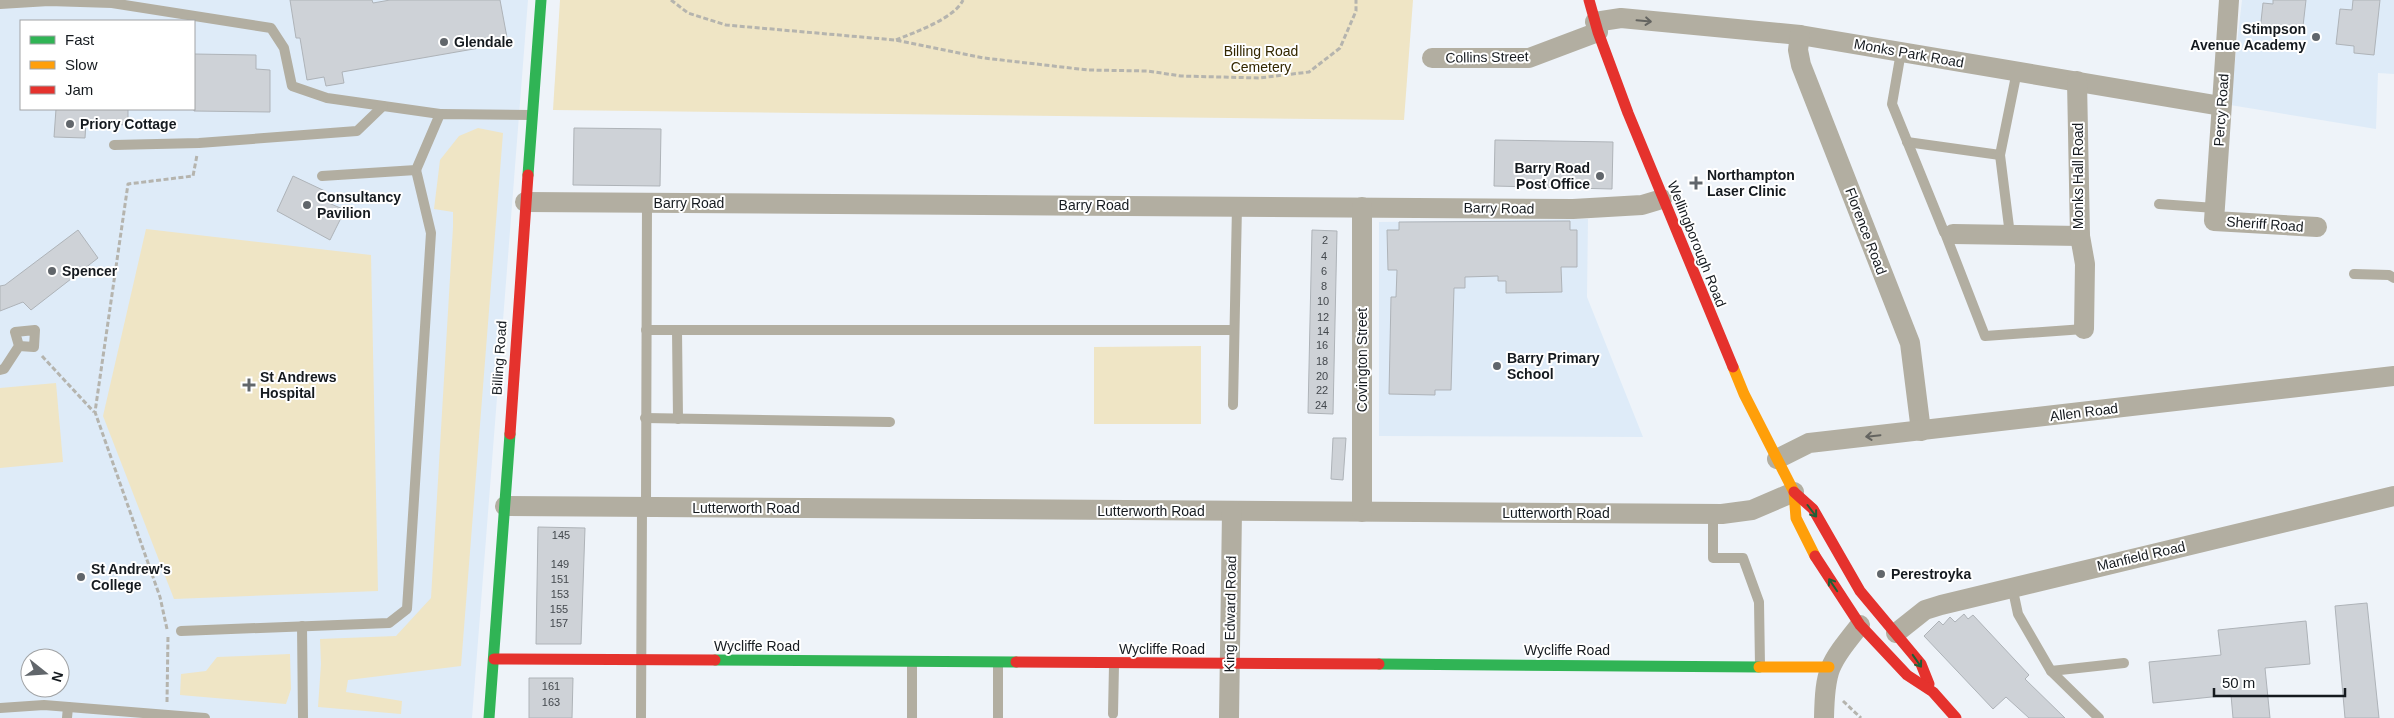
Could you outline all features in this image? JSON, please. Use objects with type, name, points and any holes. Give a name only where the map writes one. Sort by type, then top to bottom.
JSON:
[{"type":"street","name":"Billing Road","points":[[489,718],[541,0]]},
{"type":"street","name":"Wellingborough Road","points":[[1589,0],[1597,27],[1662,199],[1744,394],[1794,492],[1813,509],[1860,591],[1896,632],[1920,664],[1933,692]]},
{"type":"street","name":"Percy Road","points":[[2215,214],[2229,0]]},
{"type":"street","name":"Monks Park Road","points":[[1597,27],[1620,18],[1800,35],[2221,106]]},
{"type":"street","name":"Collins Street","points":[[1432,58],[1529,58],[1597,27]]},
{"type":"street","name":"Florence Road","points":[[1800,35],[1798,50],[1801,64],[1910,343],[1921,431]]},
{"type":"street","name":"Monks Hall Road","points":[[1949,233],[2080,236],[2077,81]]},
{"type":"street","name":"Barry Road","points":[[525,202],[1573,209],[1646,204],[1662,199]]},
{"type":"street","name":"Covington Street","points":[[1362,207],[1362,512]]},
{"type":"street","name":"Sheriff Road","points":[[2215,214],[2317,227]]},
{"type":"street","points":[[2080,236],[2085,264],[2084,328]]},
{"type":"street","name":"Allen Road","points":[[1777,459],[1808,443],[2394,376]]},
{"type":"street","name":"Wellingborough Road","points":[[1794,492],[1796,518],[1805,538],[1827,576],[1860,625],[1907,675],[1933,692],[1956,718]]},
{"type":"street","name":"Lutterworth Road","points":[[505,506],[1713,514],[1752,510],[1794,492]]},
{"type":"street","name":"Manfield Road","points":[[1896,632],[1925,610],[2012,586],[2394,496]]},
{"type":"street","name":"King Edward Road","points":[[1229,718],[1232,511]]},
{"type":"street","name":"Wellingborough Road","points":[[1860,591],[1863,615],[1860,625]]},
{"type":"street","points":[[1824,718],[1824,687],[1829,667],[1860,625]]},
{"type":"street","name":"Wycliffe Road","points":[[494,659],[1829,667]]},
{"type":"lane","points":[[0,4],[49,1],[148,4],[271,28],[284,48],[292,86],[327,98],[440,114],[532,115]]},
{"type":"lane","points":[[1901,52],[1892,104],[1907,142],[1949,233],[1986,336],[2084,328]]},
{"type":"lane","points":[[2010,235],[2000,155],[2017,71]]},
{"type":"lane","points":[[114,145],[199,143],[357,131],[383,106]]},
{"type":"lane","points":[[181,631],[389,623],[407,608],[431,233],[416,170],[440,114]]},
{"type":"lane","points":[[1907,142],[2000,155]]},
{"type":"lane","points":[[322,176],[416,170]]},
{"type":"lane","points":[[641,718],[647,203]]},
{"type":"lane","points":[[2159,204],[2215,214]]},
{"type":"lane","points":[[1233,405],[1237,206]]},
{"type":"lane","points":[[2354,274],[2394,278]]},
{"type":"lane","points":[[0,370],[4,368],[18,346],[15,332],[35,330],[34,348],[18,346]]},
{"type":"lane","points":[[646,330],[1234,330]]},
{"type":"lane","points":[[677,330],[678,419]]},
{"type":"lane","points":[[645,418],[890,422]]},
{"type":"lane","points":[[1713,514],[1713,558],[1743,558],[1759,602],[1760,667]]},
{"type":"lane","points":[[2012,586],[2018,614],[2051,671],[2098,718]]},
{"type":"lane","points":[[302,626],[304,718]]},
{"type":"lane","points":[[912,662],[912,718]]},
{"type":"lane","points":[[998,663],[998,718]]},
{"type":"lane","points":[[2051,671],[2124,663]]},
{"type":"lane","points":[[1113,714],[1114,664]]},
{"type":"lane","points":[[0,708],[44,704],[205,718]]},
{"type":"lane","points":[[67,718],[68,707]]},
{"type":"path","points":[[671,0],[688,13],[726,25],[895,40],[984,58],[1088,70],[1148,71],[1181,76],[1259,78],[1309,72],[1340,48],[1356,11],[1356,0]]},
{"type":"path","points":[[895,40],[936,23],[960,6],[963,0]]},
{"type":"path","points":[[95,412],[128,184],[192,176],[199,143]]},
{"type":"path","points":[[34,348],[95,412],[162,606],[168,634],[167,715]]},
{"type":"path","points":[[1843,701],[1860,718]]},
{"type":"shaded area","name":"St Andrews Hospital","points":[[0,0],[528,0],[472,718],[0,718]]},
{"type":"shaded area","name":"Stimpson Avenue Academy","points":[[2242,0],[2394,0],[2394,74],[2378,73],[2376,129],[2230,105]]},
{"type":"shaded area","name":"Barry Primary School","points":[[1588,219],[1587,297],[1643,437],[1379,436],[1379,222]]},
{"type":"green space","name":"Billing Road Cemetery","points":[[560,0],[1413,0],[1404,120],[553,110]]},
{"type":"green space","points":[[478,128],[503,133],[461,666],[348,680],[346,692],[402,701],[401,714],[318,707],[321,664],[320,639],[396,636],[431,598],[453,227],[453,212],[434,209],[440,160],[459,136]]},
{"type":"green space","points":[[146,229],[371,255],[378,591],[174,599],[103,416]]},
{"type":"green space","points":[[1201,346],[1201,424],[1094,424],[1094,347]]},
{"type":"green space","points":[[56,383],[63,462],[0,468],[0,388]]},
{"type":"green space","points":[[290,654],[291,689],[286,704],[180,695],[181,674],[206,671],[217,657]]},
{"type":"building","name":"Glendale","points":[[290,0],[372,0],[373,3],[390,0],[500,0],[508,43],[342,72],[344,83],[326,86],[324,77],[307,80],[300,38],[296,38]]},
{"type":"building","points":[[2273,0],[2306,0],[2302,35],[2260,31],[2263,3],[2273,4]]},
{"type":"building","points":[[2353,0],[2380,0],[2374,55],[2354,53],[2354,46],[2336,44],[2340,9],[2352,10]]},
{"type":"building","points":[[195,54],[256,55],[256,69],[270,70],[270,112],[194,111]]},
{"type":"building","name":"Priory Cottage","points":[[56,110],[128,110],[128,125],[86,123],[85,138],[54,137]]},
{"type":"building","points":[[574,128],[661,129],[660,186],[573,185]]},
{"type":"building","points":[[1495,140],[1613,142],[1612,189],[1494,186]]},
{"type":"building","name":"Consultancy Pavilion","points":[[293,176],[327,192],[324,201],[345,210],[330,240],[277,211]]},
{"type":"building","points":[[1570,221],[1570,230],[1577,230],[1577,267],[1561,267],[1562,292],[1506,293],[1506,281],[1498,281],[1498,276],[1465,277],[1465,288],[1454,288],[1451,390],[1435,390],[1435,395],[1389,394],[1391,297],[1396,297],[1397,270],[1388,270],[1387,230],[1399,230],[1399,222]]},
{"type":"building","name":"Spencer","points":[[78,230],[98,258],[31,310],[23,302],[0,311],[0,286],[5,285]]},
{"type":"building","points":[[1312,230],[1337,231],[1333,414],[1308,413]]},
{"type":"building","points":[[1333,438],[1346,438],[1343,480],[1331,479]]},
{"type":"building","points":[[538,527],[585,528],[581,644],[536,644]]},
{"type":"building","points":[[2367,603],[2379,718],[2345,718],[2335,606]]},
{"type":"building","points":[[1964,614],[1968,619],[1973,615],[2029,675],[2025,679],[2065,718],[2029,718],[2006,697],[1993,709],[1924,636],[1939,621],[1943,625],[1950,617],[1955,622]]},
{"type":"building","points":[[2306,621],[2310,664],[2265,668],[2270,718],[2233,718],[2231,695],[2153,703],[2149,662],[2221,655],[2218,630]]},
{"type":"building","points":[[529,678],[573,678],[572,718],[529,718]]},
{"type":"traffic: fast","points":[[528,175],[541,0]]},
{"type":"traffic: fast","points":[[489,718],[510,434]]},
{"type":"traffic: fast","points":[[715,660],[1016,662]]},
{"type":"traffic: fast","points":[[1379,664],[1759,667]]},
{"type":"traffic: slow","points":[[1733,367],[1744,394],[1794,492],[1796,518],[1815,556]]},
{"type":"traffic: slow","points":[[1759,667],[1829,667]]},
{"type":"traffic: jam","points":[[1589,0],[1598,32],[1628,113],[1733,367]]},
{"type":"traffic: jam","points":[[510,434],[528,175]]},
{"type":"traffic: jam","points":[[1794,492],[1813,509],[1860,591],[1921,664],[1929,684]]},
{"type":"traffic: jam","points":[[1815,556],[1860,625],[1907,675],[1933,692],[1956,718]]},
{"type":"traffic: jam","points":[[494,659],[715,660]]},
{"type":"traffic: jam","points":[[1016,662],[1379,664]]},
{"type":"place","name":"Stimpson Avenue Academy","points":[[2316,37]]},
{"type":"place","name":"Glendale","points":[[444,42]]},
{"type":"place","name":"Priory Cottage","points":[[70,124]]},
{"type":"place","name":"Barry Road Post Office","points":[[1600,176]]},
{"type":"place","name":"Northampton Laser Clinic","points":[[1696,183]]},
{"type":"place","name":"Consultancy Pavilion","points":[[307,205]]},
{"type":"place","name":"Spencer","points":[[52,271]]},
{"type":"place","name":"Barry Primary School","points":[[1497,366]]},
{"type":"place","name":"St Andrews Hospital","points":[[249,385]]},
{"type":"place","name":"Perestroyka","points":[[1881,574]]},
{"type":"place","name":"St Andrew's College","points":[[81,577]]}]
